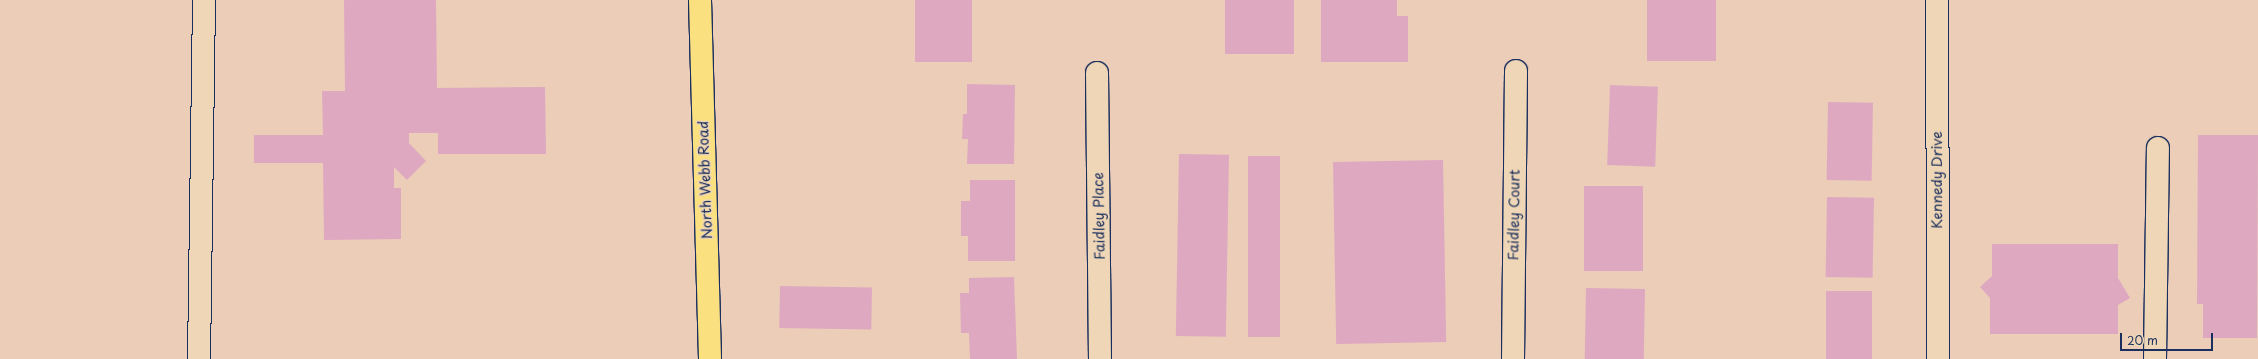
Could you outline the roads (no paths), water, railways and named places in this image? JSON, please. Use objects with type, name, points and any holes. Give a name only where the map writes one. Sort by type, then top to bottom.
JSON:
[{"type":"main road","name":"North Webb Road","points":[[700,0],[710,359]]},
{"type":"street","points":[[199,359],[204,0]]},
{"type":"street","name":"Kennedy Drive","points":[[1937,0],[1938,359]]},
{"type":"street","name":"Faidley Court","points":[[1513,359],[1516,71]]},
{"type":"street","name":"Faidley Place","points":[[1097,74],[1100,359]]},
{"type":"street","points":[[2155,359],[2158,148]]}]
